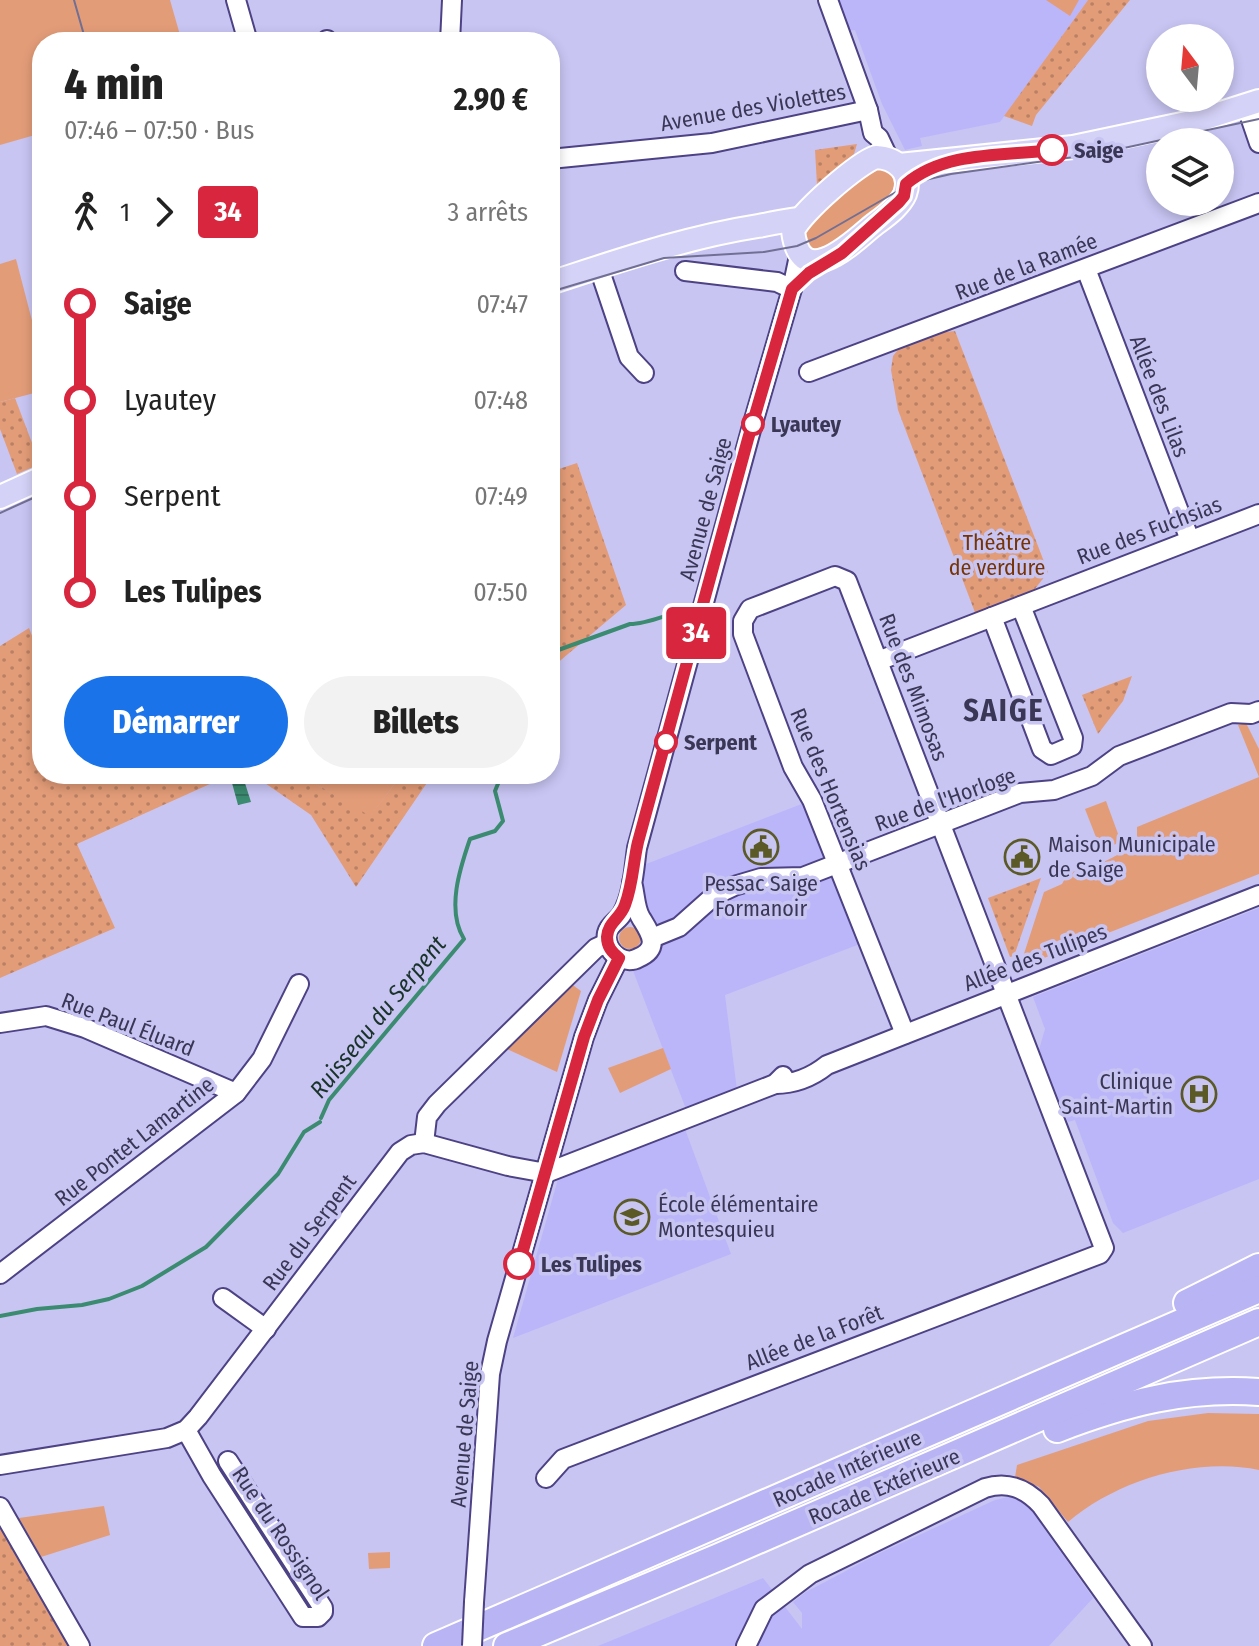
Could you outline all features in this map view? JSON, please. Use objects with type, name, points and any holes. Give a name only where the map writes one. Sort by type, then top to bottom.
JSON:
[{"type":"highway","points":[[1084,1365],[1116,1338],[1259,1267]]},
{"type":"highway","name":"Rocade Intérieure","points":[[436,1646],[1259,1289]]},
{"type":"highway","name":"Rocade Extérieure","points":[[507,1646],[1259,1322]]},
{"type":"highway","points":[[972,1448],[1036,1437],[1096,1414],[1158,1397],[1221,1389],[1259,1392]]},
{"type":"main road","points":[[797,234],[890,166],[919,173],[945,162],[1073,147],[1253,108]]},
{"type":"main road","points":[[560,280],[697,238],[778,220],[797,234],[814,261],[828,261],[842,253],[904,196],[890,166]]},
{"type":"main road","points":[[0,497],[32,483]]},
{"type":"street","points":[[236,0],[245,32]]},
{"type":"street","points":[[450,32],[452,0]]},
{"type":"street","points":[[828,0],[868,110],[873,133],[879,138],[890,166]]},
{"type":"street","points":[[1253,108],[1259,143]]},
{"type":"street","name":"Avenue des Violettes","points":[[560,158],[712,143],[868,110]]},
{"type":"street","name":"Rue de la Ramée","points":[[809,372],[1259,203]]},
{"type":"street","name":"Avenue de Saige","points":[[472,1646],[490,1374],[497,1341],[554,1140],[613,951],[610,926],[621,917],[632,882],[638,842],[792,289],[797,234]]},
{"type":"street","points":[[685,271],[777,282],[792,289],[828,261]]},
{"type":"street","points":[[599,268],[629,357],[644,373]]},
{"type":"street","name":"Allée des Lilas","points":[[1086,269],[1190,540]]},
{"type":"street","name":"Rue des Fuchsias","points":[[878,661],[1259,514]]},
{"type":"street","name":"Rue des Mimosas","points":[[798,591],[835,576],[847,581],[1104,1248]]},
{"type":"street","name":"Rue des Hortensias","points":[[798,591],[750,609],[743,621],[743,634],[793,767],[812,800],[905,1034]]},
{"type":"street","points":[[992,617],[1042,749],[1051,755],[1072,746],[1073,738],[1021,606]]},
{"type":"street","name":"Rue de l'Horloge","points":[[652,938],[679,927],[715,895],[734,886],[761,878],[803,877],[1020,793],[1054,790],[1092,776],[1119,756],[1231,713],[1251,714],[1259,711]]},
{"type":"street","name":"Avenue de Saige","points":[[632,882],[641,918],[648,925],[652,938]]},
{"type":"street","name":"Allée des Tulipes","points":[[546,1173],[775,1084],[788,1084],[816,1074],[827,1065],[1259,895]]},
{"type":"street","points":[[621,917],[631,915],[641,918]]},
{"type":"street","points":[[546,1173],[424,1143],[427,1117],[594,950],[613,951],[631,960],[642,956],[650,947],[652,938]]},
{"type":"street","name":"Rue Pontet Lamartine","points":[[0,1274],[236,1093],[262,1059],[299,984]]},
{"type":"street","name":"Rue Paul Éluard","points":[[0,1023],[46,1016],[85,1028],[236,1093]]},
{"type":"street","points":[[554,1140],[564,1153],[583,1159]]},
{"type":"street","name":"Rue du Serpent","points":[[186,1430],[400,1152],[411,1145],[424,1143]]},
{"type":"street","name":"Allée de la Forêt","points":[[546,1478],[563,1459],[1100,1254],[1104,1248]]},
{"type":"street","points":[[223,1298],[266,1329]]},
{"type":"street","points":[[0,1465],[167,1438],[186,1430]]},
{"type":"street","name":"Rue du Rossignol","points":[[186,1430],[303,1617],[318,1617],[323,1608],[228,1461]]},
{"type":"street","points":[[746,1646],[764,1609],[810,1574],[985,1488],[1004,1484],[1021,1489],[1041,1505],[1142,1646]]},
{"type":"street","points":[[0,1507],[80,1646]]},
{"type":"shaded area","points":[[828,0],[1088,0],[1000,122],[920,138],[922,146],[905,150],[882,104],[855,30],[840,32]]},
{"type":"shaded area","points":[[232,784],[245,784],[251,802],[238,805]]},
{"type":"shaded area","points":[[812,800],[868,941],[725,995],[738,1098],[689,1117],[632,968],[644,965],[655,955],[659,929],[640,900],[641,866]]},
{"type":"shaded area","name":"Clinique Saint-Martin","points":[[1259,908],[1259,1179],[1123,1233],[1113,1223],[1075,1120],[1068,1122],[1039,1050],[1045,1029],[1033,997]]},
{"type":"shaded area","name":"École élémentaire Montesquieu","points":[[685,1129],[731,1254],[513,1338],[558,1179]]},
{"type":"shaded area","points":[[1008,1497],[1029,1507],[1093,1598],[1049,1646],[598,1646],[763,1578],[802,1629],[802,1613],[793,1602],[806,1592],[878,1554],[995,1500]]},
{"type":"green space","points":[[0,0],[170,0],[179,32],[32,32],[32,136],[0,145]]},
{"type":"green space","points":[[1046,0],[1079,0],[1070,16]]},
{"type":"green space","points":[[1088,0],[1130,0],[1036,115],[1032,126],[1004,116]]},
{"type":"green space","points":[[857,144],[854,154],[817,185],[815,150]]},
{"type":"green space","points":[[880,165],[897,177],[895,196],[823,254],[807,248],[803,227],[864,171]]},
{"type":"green space","points":[[16,259],[32,321],[32,394],[0,402],[0,264]]},
{"type":"green space","name":"Théâtre de verdure","points":[[955,331],[1048,572],[1028,598],[976,615],[898,410],[891,370],[893,356],[901,346],[937,333]]},
{"type":"green space","points":[[15,398],[32,443],[32,467],[17,474],[0,429],[0,402]]},
{"type":"green space","points":[[577,463],[626,605],[560,661],[560,469]]},
{"type":"green space","points":[[29,628],[32,636],[32,784],[210,784],[77,844],[115,928],[0,978],[0,646]]},
{"type":"green space","points":[[1132,676],[1123,701],[1098,734],[1082,695]]},
{"type":"green space","points":[[1246,723],[1259,749],[1259,777],[1238,725]]},
{"type":"green space","points":[[1259,777],[1259,874],[1026,965],[1021,963],[1044,892],[1062,884],[1068,873],[1104,862],[1129,848],[1137,842],[1137,827]]},
{"type":"green space","points":[[266,784],[316,784],[370,816],[394,784],[426,784],[356,887],[311,815]]},
{"type":"green space","points":[[316,784],[395,784],[370,817]]},
{"type":"green space","points":[[1106,801],[1121,842],[1101,850],[1085,809]]},
{"type":"green space","points":[[1041,878],[1014,956],[1010,957],[988,898]]},
{"type":"green space","points":[[630,927],[638,930],[641,938],[638,946],[630,949],[622,946],[619,938],[622,930]]},
{"type":"green space","points":[[570,983],[581,991],[557,1072],[507,1049]]},
{"type":"green space","points":[[663,1048],[671,1069],[620,1093],[608,1068]]},
{"type":"green space","points":[[1208,1413],[1259,1414],[1259,1470],[1209,1467],[1158,1475],[1110,1494],[1068,1522],[1039,1487],[1015,1477],[1017,1465],[1148,1421]]},
{"type":"green space","points":[[104,1506],[110,1535],[41,1557],[19,1518]]},
{"type":"green space","points":[[0,1507],[80,1646],[0,1646]]},
{"type":"green space","points":[[390,1552],[390,1568],[369,1569],[368,1553]]},
{"type":"waterway","name":"Ruisseau du Serpent","points":[[560,649],[630,624],[686,610]]},
{"type":"waterway","name":"Ruisseau du Serpent","points":[[321,1118],[329,1100],[464,939],[456,915],[456,889],[470,839],[495,831],[503,821],[495,791],[498,784]]},
{"type":"waterway","name":"Ruisseau du Serpent","points":[[0,1316],[82,1305],[109,1299],[142,1286],[206,1247],[278,1174],[304,1132],[320,1122]]},
{"type":"tram line","points":[[74,0],[83,32]]},
{"type":"tram line","points":[[560,289],[664,258],[764,252],[797,246],[896,192],[925,180],[1096,154],[1259,119]]},
{"type":"tram line","points":[[0,513],[32,499]]},
{"type":"bus line","name":"34","points":[[519,1264],[584,1037],[619,958],[607,943],[607,933],[614,921],[621,917],[632,882],[638,842],[792,289],[809,273],[842,253],[899,202],[904,196],[906,184],[919,173],[945,162],[1052,150]]},
{"type":"place","name":"Saige","points":[[1052,150]]},
{"type":"place","name":"Lyautey","points":[[753,424]]},
{"type":"place","name":"Serpent","points":[[666,742]]},
{"type":"place","name":"Pessac Saige Formanoir","points":[[761,847]]},
{"type":"place","name":"Maison Municipale de Saige","points":[[1022,857]]},
{"type":"place","name":"Clinique Saint-Martin","points":[[1199,1094]]},
{"type":"place","name":"École élémentaire Montesquieu","points":[[632,1217]]},
{"type":"place","name":"Les Tulipes","points":[[519,1264]]},
{"type":"district","name":"SAIGE","points":[[1004,711]]}]
